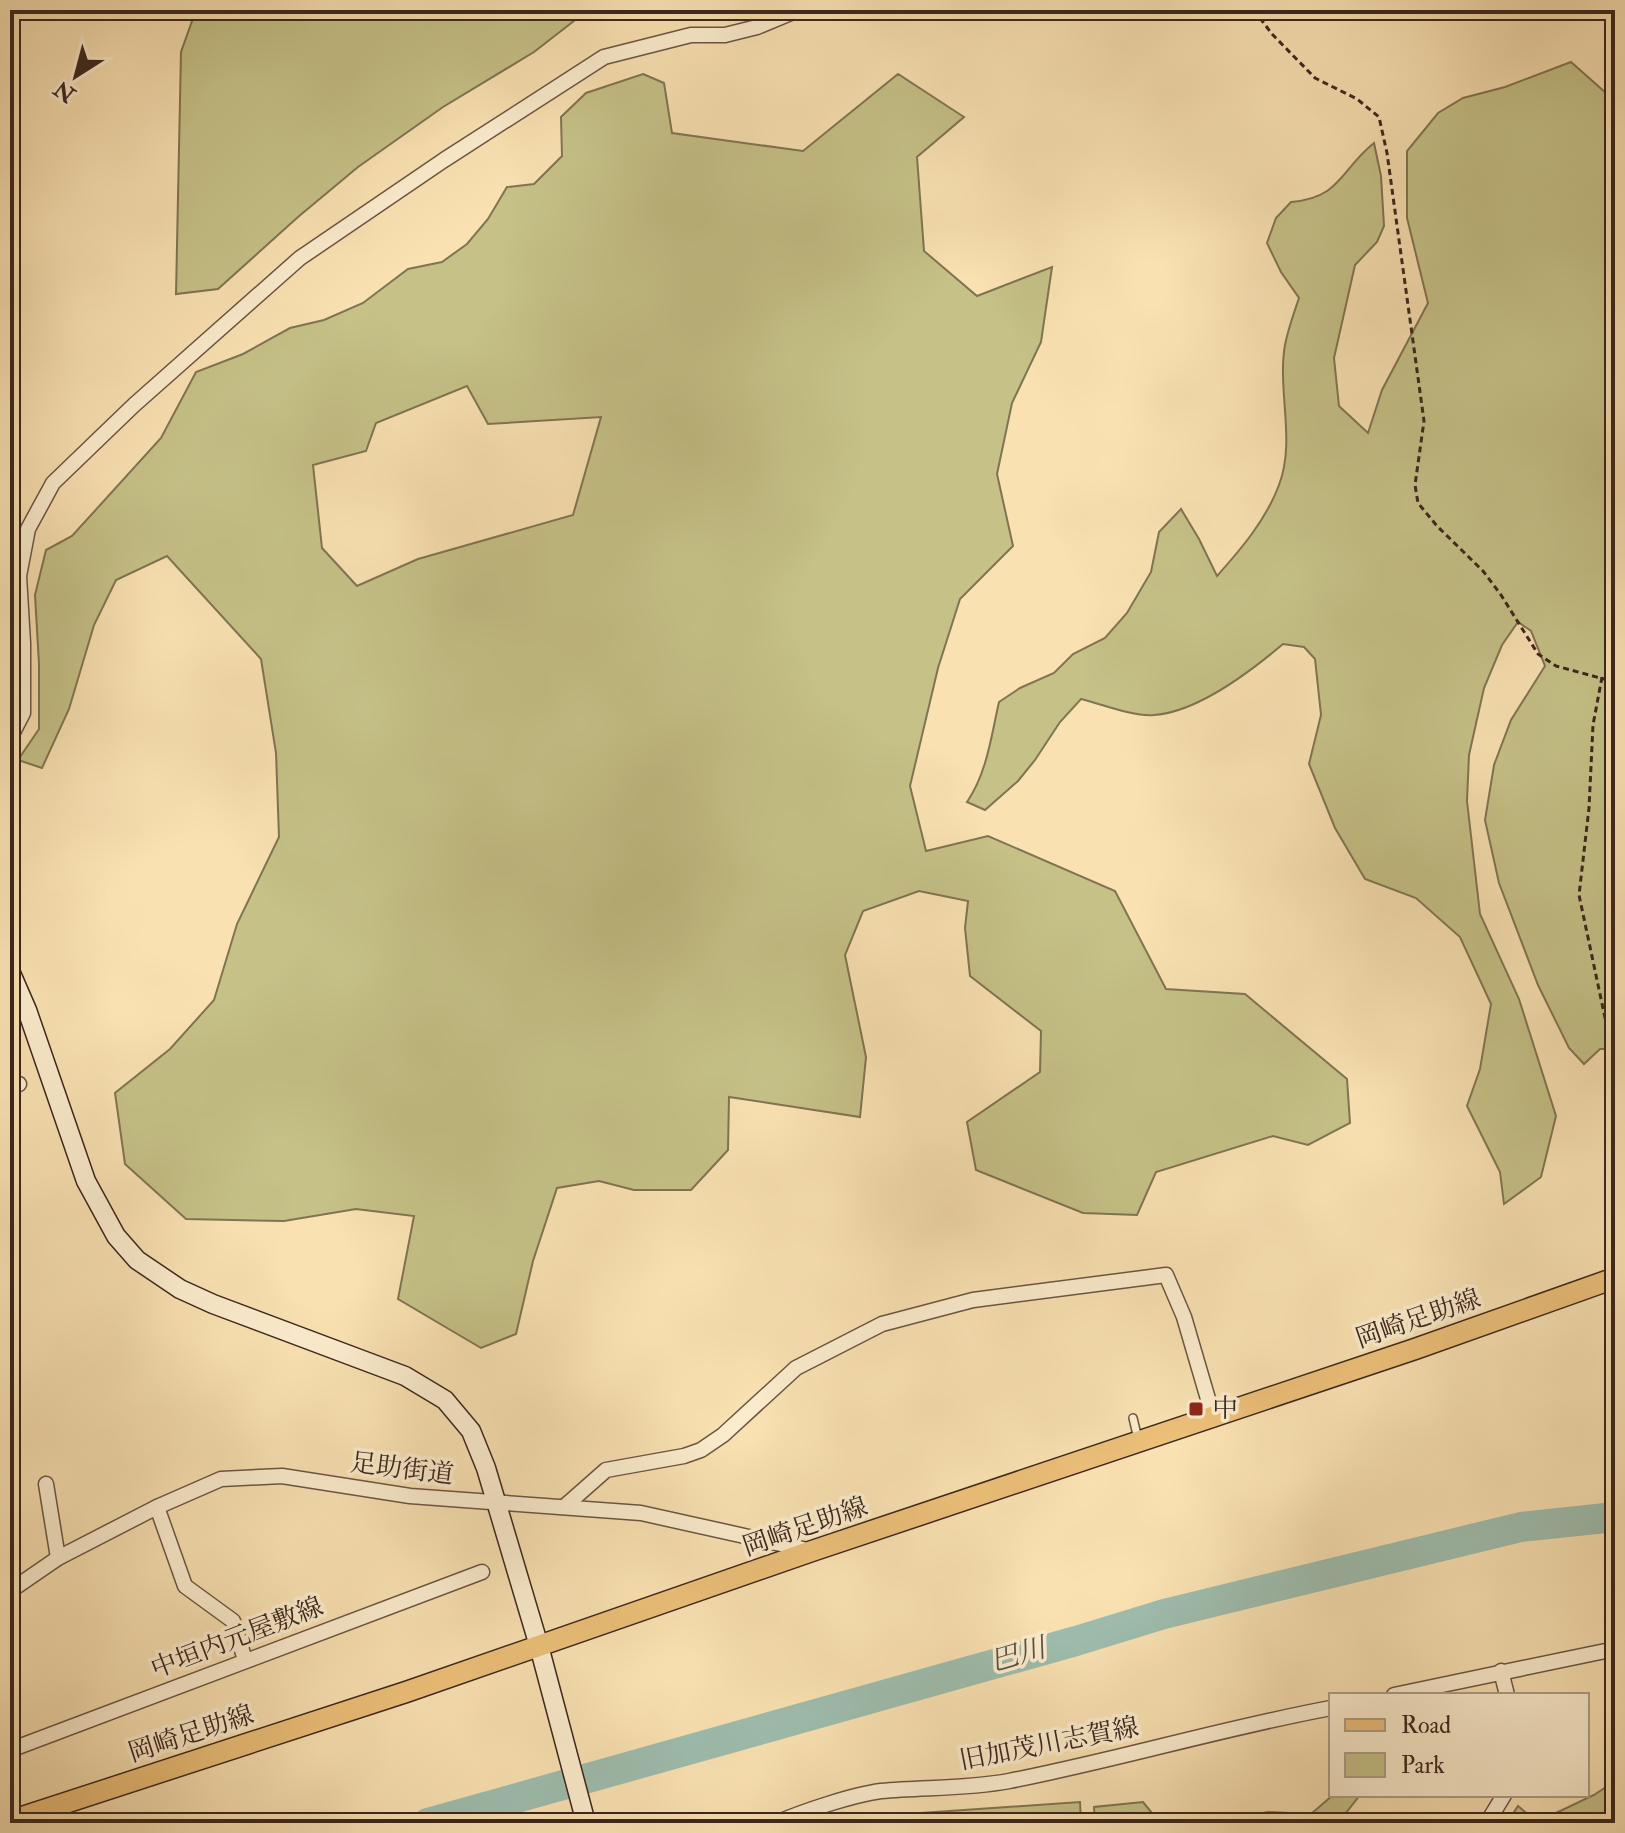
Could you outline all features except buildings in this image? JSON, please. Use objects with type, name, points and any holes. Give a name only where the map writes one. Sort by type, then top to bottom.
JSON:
[{"type":"main road","name":"岡崎足助線","points":[[10,1821],[539,1646],[1615,1278]]},
{"type":"street","points":[[10,738],[23,713],[19,576],[28,529],[53,483],[134,405],[300,258],[604,57],[691,35],[725,35],[746,30],[798,10]]},
{"type":"street","points":[[10,971],[27,1010],[86,1181],[116,1236],[137,1260],[180,1289],[405,1376],[445,1400],[471,1431],[486,1468],[539,1646],[586,1823]]},
{"type":"street","points":[[564,1507],[606,1470],[701,1450],[723,1435],[796,1368],[882,1324],[973,1300],[1166,1275],[1184,1317],[1213,1416]]},
{"type":"street","name":"足助街道","points":[[10,1591],[58,1558],[157,1507],[221,1479],[282,1476],[410,1496],[641,1513],[812,1551]]},
{"type":"street","points":[[46,1484],[58,1558]]},
{"type":"street","points":[[157,1507],[185,1586],[233,1621],[245,1660]]},
{"type":"street","name":"中垣内元屋敷線","points":[[10,1750],[482,1572]]},
{"type":"street","points":[[1403,1693],[1615,1649]]},
{"type":"street","points":[[1501,1671],[1506,1693]]},
{"type":"street","name":"旧加茂川志賀線","points":[[776,1823],[879,1791],[960,1788],[1008,1781],[1329,1708]]},
{"type":"street","points":[[1487,1823],[1503,1797]]},
{"type":"lane","points":[[1133,1418],[1139,1441]]},
{"type":"path","points":[[1254,10],[1272,34],[1315,78],[1357,99],[1379,117],[1387,153],[1424,421],[1415,485],[1418,503],[1483,571],[1538,654],[1556,666],[1615,682]]},
{"type":"path","points":[[1602,677],[1593,725],[1589,808],[1579,895],[1615,1065]]},
{"type":"green space","points":[[196,10],[588,10],[534,52],[443,107],[358,167],[218,289],[176,294],[181,52]]},
{"type":"green space","points":[[1571,62],[1615,101],[1615,1049],[1600,1049],[1584,1064],[1569,1048],[1538,985],[1499,883],[1485,820],[1494,765],[1511,720],[1545,666],[1531,631],[1518,622],[1502,645],[1484,688],[1469,755],[1467,801],[1480,914],[1519,999],[1556,1116],[1541,1177],[1504,1204],[1500,1172],[1467,1106],[1480,1069],[1491,1004],[1460,937],[1416,898],[1365,879],[1335,828],[1309,764],[1321,715],[1315,659],[1304,647],[1283,644],[1223,689],[1171,712],[1137,714],[1081,699],[1060,722],[1018,781],[985,810],[967,802],[984,767],[999,702],[1020,688],[1054,673],[1073,654],[1105,638],[1127,613],[1151,572],[1159,532],[1181,509],[1217,576],[1244,545],[1267,510],[1284,468],[1283,362],[1286,339],[1299,298],[1281,272],[1267,243],[1276,218],[1291,202],[1320,195],[1330,189],[1374,143],[1381,176],[1384,226],[1377,242],[1355,265],[1334,358],[1339,406],[1368,433],[1382,390],[1428,303],[1407,218],[1407,151],[1438,113],[1463,98],[1505,87]]},
{"type":"green space","points":[[643,74],[664,83],[672,133],[803,151],[898,74],[964,117],[917,157],[924,251],[977,296],[1052,267],[1041,342],[1012,403],[997,474],[1013,546],[960,599],[938,668],[910,786],[926,851],[988,836],[1115,891],[1166,989],[1245,994],[1347,1079],[1350,1123],[1308,1145],[1273,1136],[1156,1172],[1137,1215],[1083,1213],[976,1170],[967,1122],[1040,1072],[1041,1031],[970,976],[965,928],[968,901],[919,891],[863,911],[845,955],[866,1057],[860,1117],[729,1097],[728,1150],[691,1190],[634,1190],[599,1181],[557,1188],[533,1261],[516,1334],[481,1348],[398,1299],[414,1216],[356,1209],[284,1221],[186,1219],[125,1164],[115,1093],[170,1049],[214,1000],[237,924],[279,837],[276,753],[261,659],[167,556],[116,580],[94,625],[69,709],[42,768],[18,760],[39,729],[35,595],[46,550],[72,536],[161,438],[196,372],[243,354],[290,328],[324,320],[363,303],[408,269],[442,262],[467,244],[488,219],[507,187],[534,184],[562,156],[561,117],[586,93]],"holes":[[[467,386],[488,424],[601,417],[573,515],[418,559],[357,586],[322,548],[313,465],[366,451],[376,423]]]},
{"type":"green space","points":[[1615,1781],[1615,1823],[1507,1823],[1518,1806],[1537,1822],[1594,1795]]},
{"type":"green space","points":[[1331,1797],[1358,1797],[1338,1823],[1213,1823],[1268,1812],[1311,1814]]},
{"type":"green space","points":[[1080,1802],[1081,1823],[851,1823],[877,1816]]},
{"type":"green space","points":[[1143,1802],[1160,1823],[1095,1823],[1094,1807]]},
{"type":"waterway","name":"巴川","points":[[428,1823],[1164,1614],[1521,1527],[1615,1517]]},
{"type":"place","name":"中","points":[[1196,1409]]}]
